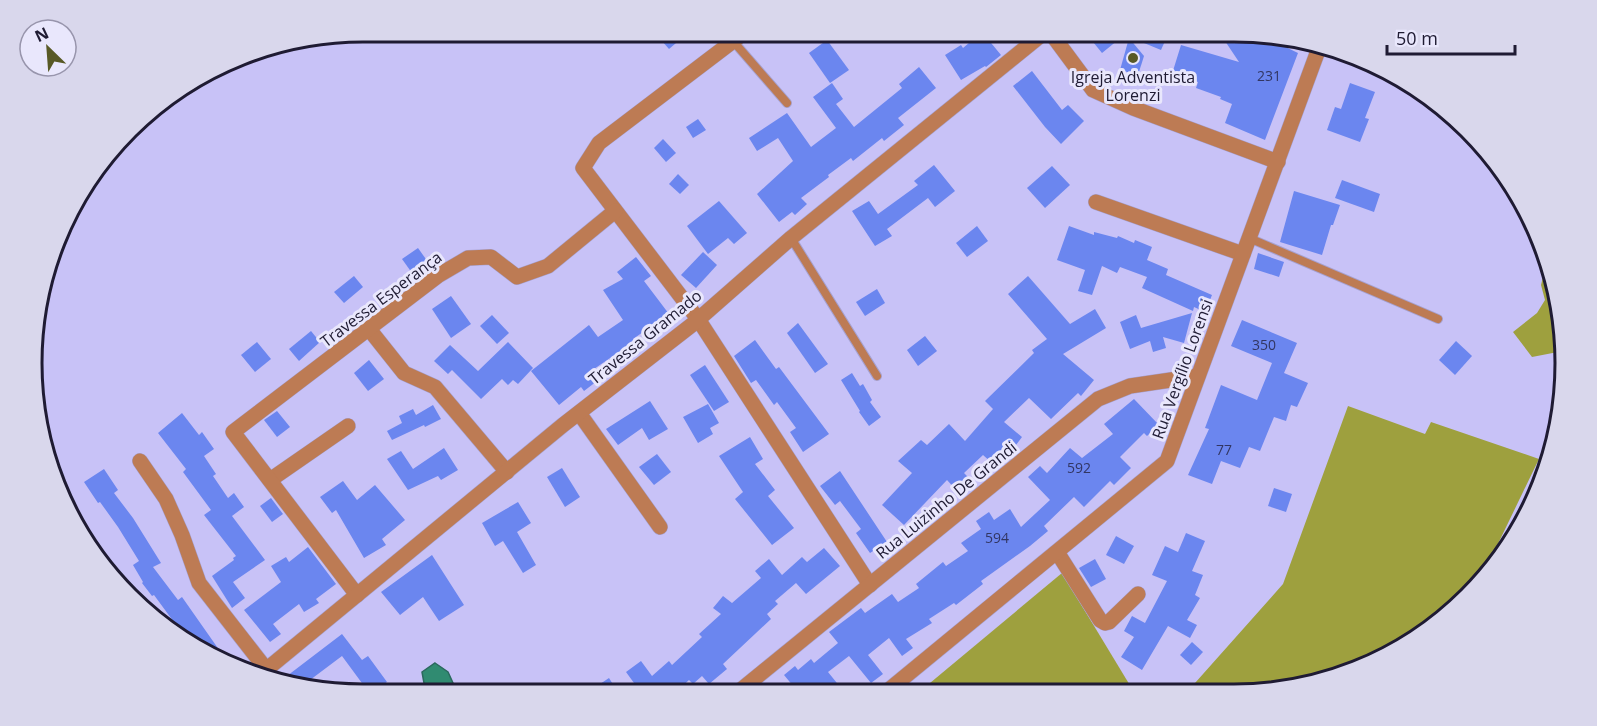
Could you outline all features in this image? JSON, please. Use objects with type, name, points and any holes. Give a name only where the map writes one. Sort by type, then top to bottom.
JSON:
[{"type":"street","points":[[731,42],[598,143],[583,168],[698,319],[870,585]]},
{"type":"street","name":"Travessa Gramado","points":[[267,669],[579,413],[698,319],[791,238],[1035,42]]},
{"type":"street","points":[[1055,42],[1093,90],[1132,108],[1278,162]]},
{"type":"street","name":"Rua Vergílio Lorensi","points":[[896,684],[1167,461],[1278,162],[1315,53]]},
{"type":"street","points":[[1096,202],[1243,254]]},
{"type":"street","name":"Travessa Esperança","points":[[270,480],[233,432],[439,275],[468,258],[491,257],[518,277],[548,266],[615,211]]},
{"type":"street","points":[[369,329],[404,373],[435,387],[507,472]]},
{"type":"street","name":"Rua Luizinho De Grandi","points":[[748,684],[1098,399],[1130,386],[1198,376]]},
{"type":"street","points":[[579,413],[660,527]]},
{"type":"street","points":[[348,426],[270,480],[357,595]]},
{"type":"street","points":[[140,461],[166,499],[199,583],[259,667]]},
{"type":"street","points":[[1057,552],[1100,620],[1105,623],[1109,622],[1138,594]]},
{"type":"lane","points":[[743,42],[787,104]]},
{"type":"lane","points":[[791,238],[877,376]]},
{"type":"lane","points":[[1249,238],[1438,319]]},
{"type":"shaded area","points":[[1543,277],[1549,300],[1555,353],[1532,357],[1513,332],[1537,313],[1545,300],[1541,285]]},
{"type":"shaded area","points":[[1348,406],[1425,434],[1431,422],[1539,459],[1489,558],[1461,590],[1412,630],[1357,660],[1297,678],[1255,683],[1194,684],[1283,584]]},
{"type":"shaded area","points":[[1062,573],[1129,684],[929,684]]},
{"type":"shaded area","points":[[435,663],[448,672],[453,684],[424,684],[422,672]]},
{"type":"building","points":[[663,42],[677,42],[669,49]]},
{"type":"building","points":[[824,42],[828,42],[849,70],[830,83],[809,53]]},
{"type":"building","points":[[970,42],[990,42],[1001,55],[986,67],[961,80],[945,55],[961,45],[963,48]]},
{"type":"building","points":[[1093,42],[1116,42],[1102,53]]},
{"type":"building","name":"Igreja Adventista Lorenzi","points":[[1128,42],[1132,42],[1144,56],[1138,75],[1120,70]]},
{"type":"building","points":[[1144,42],[1165,42],[1161,50]]},
{"type":"building","points":[[1226,42],[1284,46],[1298,53],[1265,140],[1225,123],[1232,104],[1220,99],[1221,97],[1196,88],[1198,82],[1172,74],[1181,45],[1239,62]]},
{"type":"building","points":[[919,67],[936,88],[898,118],[904,125],[884,141],[882,138],[853,161],[851,158],[828,175],[829,177],[801,198],[807,204],[795,215],[792,212],[779,222],[757,194],[793,161],[778,138],[757,151],[749,138],[787,113],[811,147],[836,128],[813,97],[832,83],[843,99],[836,104],[854,127],[902,88],[899,84]]},
{"type":"building","points":[[1032,71],[1062,110],[1068,105],[1084,121],[1061,144],[1013,86]]},
{"type":"building","points":[[1350,83],[1375,92],[1365,118],[1369,119],[1360,142],[1327,130],[1335,107],[1341,109]]},
{"type":"building","points":[[698,119],[706,130],[693,138],[686,127]]},
{"type":"building","points":[[663,139],[676,153],[666,162],[654,148]]},
{"type":"building","points":[[934,165],[955,191],[935,207],[928,198],[887,229],[892,236],[875,246],[852,211],[869,201],[878,214],[918,185],[914,181]]},
{"type":"building","points":[[1052,166],[1070,185],[1045,208],[1027,188]]},
{"type":"building","points":[[678,174],[689,185],[680,194],[669,184]]},
{"type":"building","points":[[1342,180],[1380,194],[1374,212],[1335,198]]},
{"type":"building","points":[[1294,191],[1340,205],[1322,255],[1280,242]]},
{"type":"building","points":[[719,201],[747,233],[734,244],[728,238],[708,254],[687,226]]},
{"type":"building","points":[[977,226],[988,241],[967,257],[956,243]]},
{"type":"building","points":[[1069,226],[1094,235],[1094,232],[1117,238],[1118,236],[1134,243],[1135,240],[1152,247],[1147,260],[1168,269],[1166,275],[1212,295],[1205,312],[1194,307],[1193,311],[1142,288],[1147,277],[1120,267],[1117,273],[1102,266],[1092,295],[1078,291],[1085,270],[1057,260]]},
{"type":"building","points":[[418,248],[428,262],[412,273],[402,259]]},
{"type":"building","points":[[703,252],[717,265],[696,288],[681,275]]},
{"type":"building","points":[[1258,253],[1284,262],[1279,277],[1254,269]]},
{"type":"building","points":[[636,257],[651,276],[644,281],[669,314],[594,369],[601,378],[584,391],[581,387],[559,405],[531,371],[589,325],[598,337],[623,320],[603,290],[623,279],[617,272]]},
{"type":"building","points":[[354,276],[363,287],[344,303],[334,292]]},
{"type":"building","points":[[1028,276],[1070,324],[1095,309],[1106,328],[1063,354],[1094,380],[1081,396],[1078,393],[1051,419],[1029,398],[1004,422],[1022,437],[1010,453],[1005,449],[992,463],[983,455],[964,473],[970,479],[957,491],[947,480],[904,525],[882,505],[912,473],[898,461],[921,440],[927,445],[949,424],[965,441],[993,409],[985,401],[1034,353],[1032,350],[1047,339],[1008,294]]},
{"type":"building","points":[[877,289],[885,303],[865,316],[856,302]]},
{"type":"building","points":[[451,296],[471,324],[451,338],[432,309]]},
{"type":"building","points":[[1192,313],[1184,343],[1163,337],[1166,348],[1153,352],[1150,341],[1130,349],[1120,322],[1136,315],[1141,328]]},
{"type":"building","points":[[492,315],[509,333],[497,344],[480,326]]},
{"type":"building","points":[[1242,320],[1297,343],[1284,373],[1308,383],[1297,407],[1291,405],[1286,421],[1274,417],[1260,451],[1249,447],[1240,468],[1221,461],[1212,484],[1188,475],[1209,429],[1205,428],[1221,385],[1257,400],[1272,363],[1231,346]]},
{"type":"building","points":[[798,323],[828,364],[815,373],[787,333]]},
{"type":"building","points":[[311,331],[320,342],[299,361],[289,349]]},
{"type":"building","points":[[925,336],[937,351],[918,366],[907,350]]},
{"type":"building","points":[[755,340],[776,369],[779,367],[829,434],[803,452],[790,432],[796,428],[777,402],[774,405],[756,380],[751,383],[734,356]]},
{"type":"building","points":[[1456,341],[1472,356],[1455,375],[1439,360]]},
{"type":"building","points":[[257,342],[271,359],[255,372],[241,355]]},
{"type":"building","points":[[508,342],[533,368],[518,384],[513,380],[508,385],[502,379],[481,399],[452,370],[448,374],[434,361],[450,345],[478,371]]},
{"type":"building","points":[[369,360],[384,379],[368,391],[354,373]]},
{"type":"building","points":[[705,365],[729,402],[714,411],[690,375]]},
{"type":"building","points":[[852,373],[860,386],[863,384],[872,400],[870,402],[881,417],[869,426],[841,380]]},
{"type":"building","points":[[1134,399],[1159,425],[1147,436],[1144,433],[1120,457],[1131,468],[1114,485],[1110,481],[1084,507],[1074,497],[1044,526],[1048,531],[981,581],[983,584],[956,605],[954,603],[929,619],[932,623],[906,639],[913,648],[902,656],[889,638],[868,655],[883,674],[871,683],[849,656],[828,672],[838,684],[792,684],[784,675],[795,666],[798,670],[811,659],[814,663],[838,643],[829,632],[861,608],[865,613],[892,594],[898,602],[919,588],[916,584],[943,562],[946,566],[968,551],[961,543],[981,529],[976,521],[989,512],[994,520],[1010,509],[1021,527],[1050,500],[1028,477],[1040,466],[1047,473],[1070,448],[1082,458],[1113,434],[1104,424]]},
{"type":"building","points":[[650,401],[668,429],[649,440],[642,428],[618,445],[606,429]]},
{"type":"building","points":[[708,404],[719,423],[710,428],[713,434],[698,443],[683,417]]},
{"type":"building","points":[[433,405],[441,419],[392,440],[387,431],[402,423],[399,416],[413,409],[416,415]]},
{"type":"building","points":[[277,411],[290,427],[277,437],[264,420]]},
{"type":"building","points":[[182,413],[199,435],[202,432],[214,449],[204,456],[216,474],[213,476],[228,498],[234,493],[244,507],[232,516],[265,560],[233,582],[245,598],[232,608],[212,576],[236,556],[204,515],[211,510],[183,472],[186,469],[158,433]]},
{"type":"building","points":[[750,437],[763,459],[755,464],[775,490],[768,496],[794,528],[772,545],[735,499],[743,492],[719,456]]},
{"type":"building","points":[[444,448],[458,470],[441,480],[438,476],[408,490],[387,459],[401,451],[413,469]]},
{"type":"building","points":[[657,454],[671,472],[654,485],[639,467]]},
{"type":"building","points":[[562,468],[580,497],[565,507],[547,477]]},
{"type":"building","points":[[104,469],[118,490],[114,493],[133,518],[161,563],[153,567],[178,600],[182,597],[219,650],[174,622],[154,595],[152,596],[133,565],[139,561],[118,527],[84,482]]},
{"type":"building","points":[[840,471],[887,542],[870,553],[856,533],[861,529],[840,501],[835,505],[820,486]]},
{"type":"building","points":[[343,481],[357,500],[375,485],[405,520],[382,539],[386,545],[364,558],[336,510],[332,513],[320,497]]},
{"type":"building","points":[[1274,488],[1292,494],[1286,512],[1268,506]]},
{"type":"building","points":[[271,498],[283,514],[272,522],[260,506]]},
{"type":"building","points":[[518,502],[531,523],[517,532],[536,565],[523,573],[503,541],[495,546],[482,523]]},
{"type":"building","points":[[1186,533],[1205,541],[1192,571],[1203,575],[1195,595],[1200,598],[1187,620],[1197,625],[1190,638],[1168,626],[1142,670],[1121,657],[1134,637],[1124,631],[1132,616],[1145,623],[1167,581],[1152,575],[1165,546],[1178,552]]},
{"type":"building","points":[[1116,536],[1134,546],[1124,564],[1106,555]]},
{"type":"building","points":[[308,547],[336,584],[316,599],[319,603],[304,612],[299,604],[273,624],[281,634],[270,642],[244,610],[281,582],[271,566],[286,557],[289,562]]},
{"type":"building","points":[[824,548],[840,566],[806,594],[796,583],[775,601],[778,604],[767,614],[771,619],[723,664],[727,669],[709,684],[702,676],[693,684],[689,680],[685,684],[635,684],[626,672],[641,661],[652,676],[669,661],[672,665],[702,637],[699,634],[721,614],[713,608],[723,596],[732,603],[761,578],[755,571],[769,559],[782,575],[802,557],[807,562]]},
{"type":"building","points":[[432,555],[464,605],[439,621],[423,597],[400,615],[381,592]]},
{"type":"building","points":[[1095,559],[1106,579],[1091,587],[1079,568]]},
{"type":"building","points":[[342,634],[362,660],[368,656],[387,682],[363,684],[342,656],[311,680],[288,675]]},
{"type":"building","points":[[1192,642],[1203,652],[1191,665],[1180,655]]},
{"type":"building","points":[[609,678],[613,684],[600,684]]},
{"type":"place","name":"Igreja Adventista Lorenzi","points":[[1133,58]]}]
